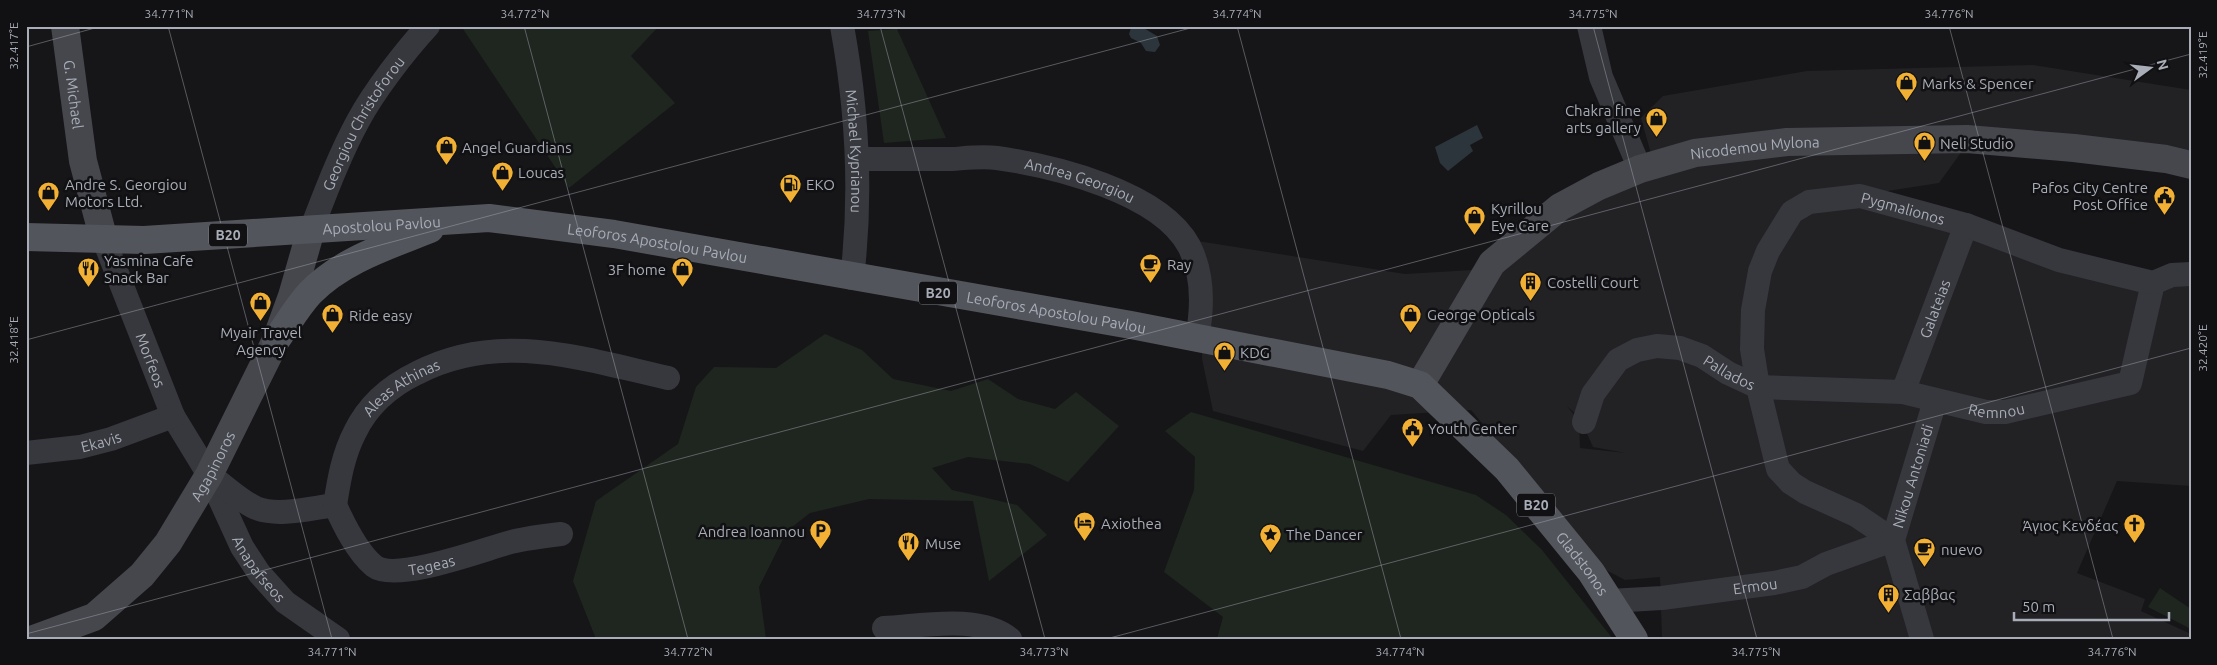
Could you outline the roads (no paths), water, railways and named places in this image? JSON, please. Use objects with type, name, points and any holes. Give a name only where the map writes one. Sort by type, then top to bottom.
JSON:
[{"type":"main road","name":"G. Michael","points":[[66,26],[92,239]]},
{"type":"main road","name":"Nicodemou Mylona","points":[[1420,386],[1492,263],[1560,206],[1640,169],[1695,153],[1787,142],[1968,139],[2074,148],[2166,159],[2191,165]]},
{"type":"main road","name":"Leoforos Apostolou Pavlou","points":[[452,219],[489,218],[565,226],[1197,338],[1388,375],[1420,386]]},
{"type":"main road","name":"Apostolou Pavlou","points":[[311,230],[452,219]]},
{"type":"main road","points":[[276,340],[309,295],[326,278],[348,263],[452,219]]},
{"type":"main road","name":"B20","points":[[26,236],[144,240],[311,230]]},
{"type":"main road","name":"Agapinoros","points":[[34,639],[94,617],[127,589],[168,544],[209,475],[276,340],[292,296],[311,230]]},
{"type":"main road","name":"Gladstonos","points":[[1420,386],[1470,432],[1507,470],[1591,572],[1634,639]]},
{"type":"street","name":"Georgiou Christoforou","points":[[311,230],[331,178],[358,120],[410,45],[428,26]]},
{"type":"street","name":"Michael Kyprianou","points":[[842,26],[853,105],[857,160],[852,278]]},
{"type":"street","points":[[1589,26],[1601,77],[1640,169]]},
{"type":"street","name":"Andrea Georgiou","points":[[857,160],[996,158],[1074,173],[1122,193],[1160,212],[1188,245],[1198,272],[1203,294],[1197,338]]},
{"type":"street","name":"Pygmalionos","points":[[1758,387],[1752,349],[1753,310],[1760,272],[1780,228],[1792,212],[1809,202],[1860,196],[1966,225],[2059,260],[2153,283]]},
{"type":"street","name":"Galateias","points":[[1903,392],[1966,225]]},
{"type":"street","name":"Morfeos","points":[[92,239],[173,416],[209,475]]},
{"type":"street","points":[[2153,283],[2172,276],[2191,274]]},
{"type":"street","name":"Remnou","points":[[1758,387],[1903,392],[1986,412],[2005,412],[2130,383],[2153,283]]},
{"type":"street","name":"Pallados","points":[[1584,422],[1592,394],[1603,377],[1618,360],[1636,350],[1657,346],[1680,348],[1702,356],[1728,373],[1758,387],[1778,469],[1791,483],[1805,492],[1856,515],[1893,540]]},
{"type":"street","name":"Aleas Athinas","points":[[335,505],[343,463],[355,431],[377,399],[401,380],[431,365],[470,353],[522,349],[558,353],[668,378]]},
{"type":"street","name":"Nikou Antoniadi","points":[[1922,639],[1893,540],[1936,401]]},
{"type":"street","name":"Ekavis","points":[[26,453],[80,448],[111,439],[173,416]]},
{"type":"street","points":[[209,475],[255,508],[277,511],[335,505]]},
{"type":"street","name":"Anapafseos","points":[[209,475],[242,547],[259,573],[285,602],[338,639]]},
{"type":"street","name":"Tegeas","points":[[335,505],[353,539],[375,566],[389,571],[420,568],[514,541],[561,534]]},
{"type":"street","name":"Ermou","points":[[1610,601],[1662,598],[1802,577],[1826,564],[1893,540]]},
{"type":"street","points":[[884,628],[961,623],[986,626],[1003,633],[1010,639]]},
{"type":"place","name":"Marks & Spencer","points":[[1906,102]]},
{"type":"place","name":"Chakra fine arts gallery","points":[[1657,138]]},
{"type":"place","name":"Neli Studio","points":[[1924,162]]},
{"type":"place","name":"Angel Guardians","points":[[446,166]]},
{"type":"place","name":"Loucas","points":[[502,191]]},
{"type":"place","name":"EKO","points":[[790,203]]},
{"type":"place","name":"Andre S. Georgiou Motors Ltd.","points":[[49,212]]},
{"type":"place","name":"Pafos City Centre Post Office","points":[[2164,215]]},
{"type":"place","name":"Kyrillou Eye Care","points":[[1475,236]]},
{"type":"place","name":"Ray","points":[[1151,283]]},
{"type":"place","name":"Yasmina Cafe Snack Bar","points":[[88,288]]},
{"type":"place","name":"3F home","points":[[682,288]]},
{"type":"place","name":"Costelli Court","points":[[1531,301]]},
{"type":"place","name":"Myair Travel Agency","points":[[261,322]]},
{"type":"place","name":"George Opticals","points":[[1411,333]]},
{"type":"place","name":"Ride easy","points":[[333,334]]},
{"type":"place","name":"KDG","points":[[1224,371]]},
{"type":"place","name":"Youth Center","points":[[1412,447]]},
{"type":"place","name":"Axiothea","points":[[1085,542]]},
{"type":"place","name":"Άγιος Κενδέας","points":[[2134,544]]},
{"type":"place","name":"Andrea Ioannou","points":[[821,550]]},
{"type":"place","name":"The Dancer","points":[[1270,553]]},
{"type":"place","name":"Muse","points":[[909,562]]},
{"type":"place","name":"nuevo","points":[[1925,568]]},
{"type":"place","name":"Σαββας","points":[[1888,613]]}]
